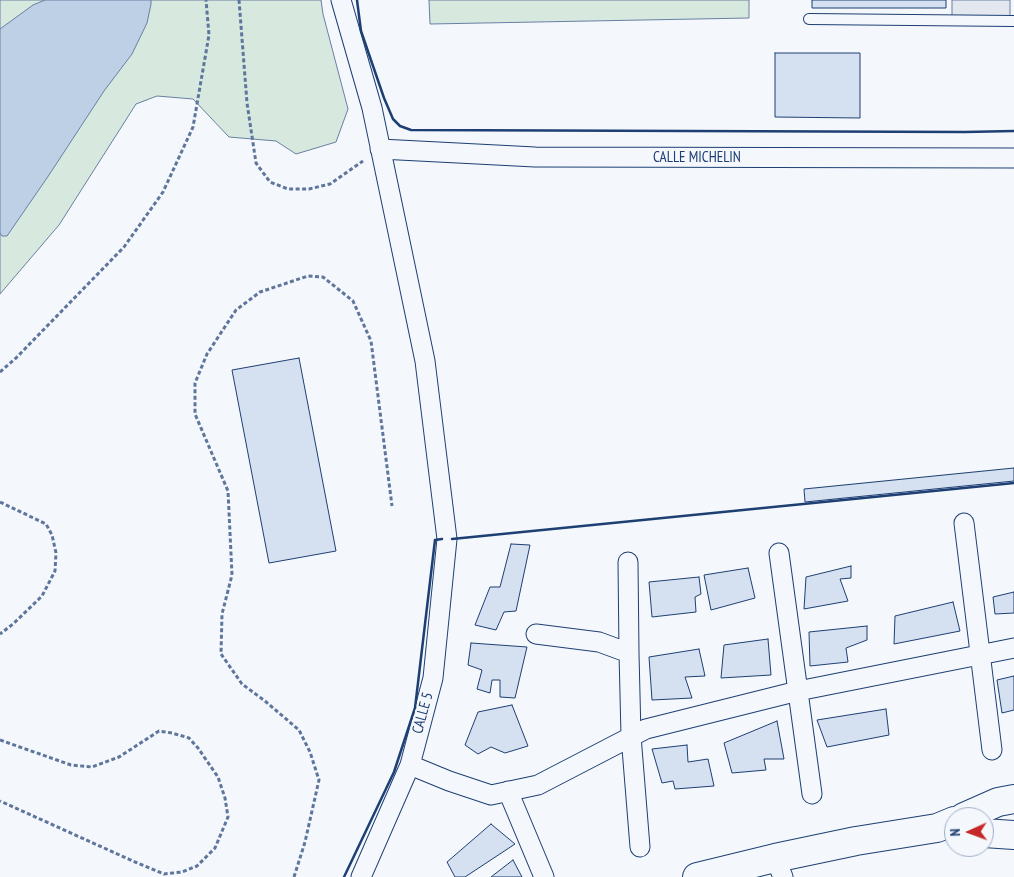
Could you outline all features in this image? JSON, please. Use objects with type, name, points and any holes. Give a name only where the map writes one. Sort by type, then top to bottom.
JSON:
[{"type":"street","name":"CALLE 5","points":[[341,0],[372,108],[425,361],[447,539],[432,678],[410,765],[362,877]]},
{"type":"street","name":"CALLE MICHELIN","points":[[380,149],[535,157],[1014,158]]},
{"type":"street","points":[[964,523],[992,750]]},
{"type":"street","points":[[779,553],[812,794]]},
{"type":"street","points":[[628,562],[628,653],[631,736],[640,847]]},
{"type":"street","points":[[536,634],[599,642],[628,653]]},
{"type":"street","points":[[410,765],[491,795],[538,785],[646,729],[798,691],[1014,648]]},
{"type":"street","points":[[508,791],[544,877]]},
{"type":"street","points":[[987,807],[998,802],[1014,799]]},
{"type":"street","points":[[697,877],[779,867],[856,841],[944,827]]},
{"type":"street","points":[[994,834],[1014,835]]},
{"type":"lane","points":[[809,19],[1014,21]]},
{"type":"path","points":[[0,372],[124,248],[164,192],[193,127],[209,35],[206,0]]},
{"type":"path","points":[[239,0],[247,103],[256,163],[270,182],[288,189],[308,189],[330,184],[380,149]]},
{"type":"path","points":[[294,877],[305,842],[319,780],[310,752],[299,730],[242,684],[221,654],[222,614],[232,575],[228,490],[195,414],[195,383],[207,354],[236,310],[260,292],[308,276],[323,277],[353,302],[371,340],[392,506]]},
{"type":"path","points":[[0,502],[46,524],[52,535],[56,553],[55,571],[42,596],[0,634]]},
{"type":"path","points":[[0,740],[71,765],[92,767],[119,757],[159,731],[189,738],[218,777],[225,798],[228,817],[215,848],[197,866],[182,872],[164,874],[0,801]]},
{"type":"shaded area","points":[[0,0],[321,0],[348,109],[336,142],[296,154],[276,141],[229,137],[193,99],[157,96],[136,104],[59,225],[0,294]]},
{"type":"shaded area","points":[[429,0],[749,0],[749,18],[430,24]]},
{"type":"shaded area","points":[[952,0],[1010,0],[1010,16],[952,16]]},
{"type":"water","points":[[45,0],[151,0],[151,4],[147,23],[132,54],[104,91],[7,236],[2,236],[0,233],[0,29],[33,5]]},
{"type":"building","points":[[812,0],[946,0],[946,8],[812,8]]},
{"type":"building","points":[[775,53],[860,53],[860,118],[775,117]]},
{"type":"building","points":[[299,358],[336,551],[269,563],[232,370]]},
{"type":"building","points":[[1014,468],[1014,481],[805,502],[804,489]]},
{"type":"building","points":[[511,544],[530,545],[516,611],[504,612],[496,630],[475,625],[490,587],[500,587]]},
{"type":"building","points":[[851,566],[851,578],[840,579],[848,601],[804,609],[806,577]]},
{"type":"building","points":[[748,568],[755,598],[711,610],[704,575]]},
{"type":"building","points":[[699,577],[701,594],[695,597],[696,612],[652,617],[649,582]]},
{"type":"building","points":[[1014,592],[1014,613],[995,614],[993,597]]},
{"type":"building","points":[[953,602],[960,631],[894,644],[895,616]]},
{"type":"building","points":[[867,626],[867,640],[846,648],[848,662],[810,666],[809,632]]},
{"type":"building","points":[[768,639],[771,675],[721,678],[724,645]]},
{"type":"building","points":[[471,643],[527,647],[515,698],[500,697],[500,680],[492,680],[490,693],[477,689],[482,670],[468,665]]},
{"type":"building","points":[[699,649],[705,676],[685,677],[692,698],[652,700],[649,657]]},
{"type":"building","points":[[1014,676],[1014,710],[1002,713],[997,680]]},
{"type":"building","points":[[512,705],[528,746],[505,753],[491,747],[478,754],[465,745],[478,712]]},
{"type":"building","points":[[886,709],[889,735],[827,747],[817,720]]},
{"type":"building","points":[[777,721],[784,759],[764,759],[766,770],[732,773],[724,743]]},
{"type":"building","points":[[687,745],[688,762],[708,759],[714,786],[675,789],[673,781],[662,783],[652,749]]},
{"type":"building","points":[[491,824],[515,844],[465,877],[455,877],[447,862]]},
{"type":"building","points":[[513,860],[522,877],[491,877]]},
{"type":"wall","points":[[357,0],[361,31],[384,98],[393,119],[400,126],[411,130],[1014,131]]},
{"type":"wall","points":[[452,539],[1014,483]]},
{"type":"wall","points":[[344,877],[394,772],[415,708],[435,540],[442,539]]}]
